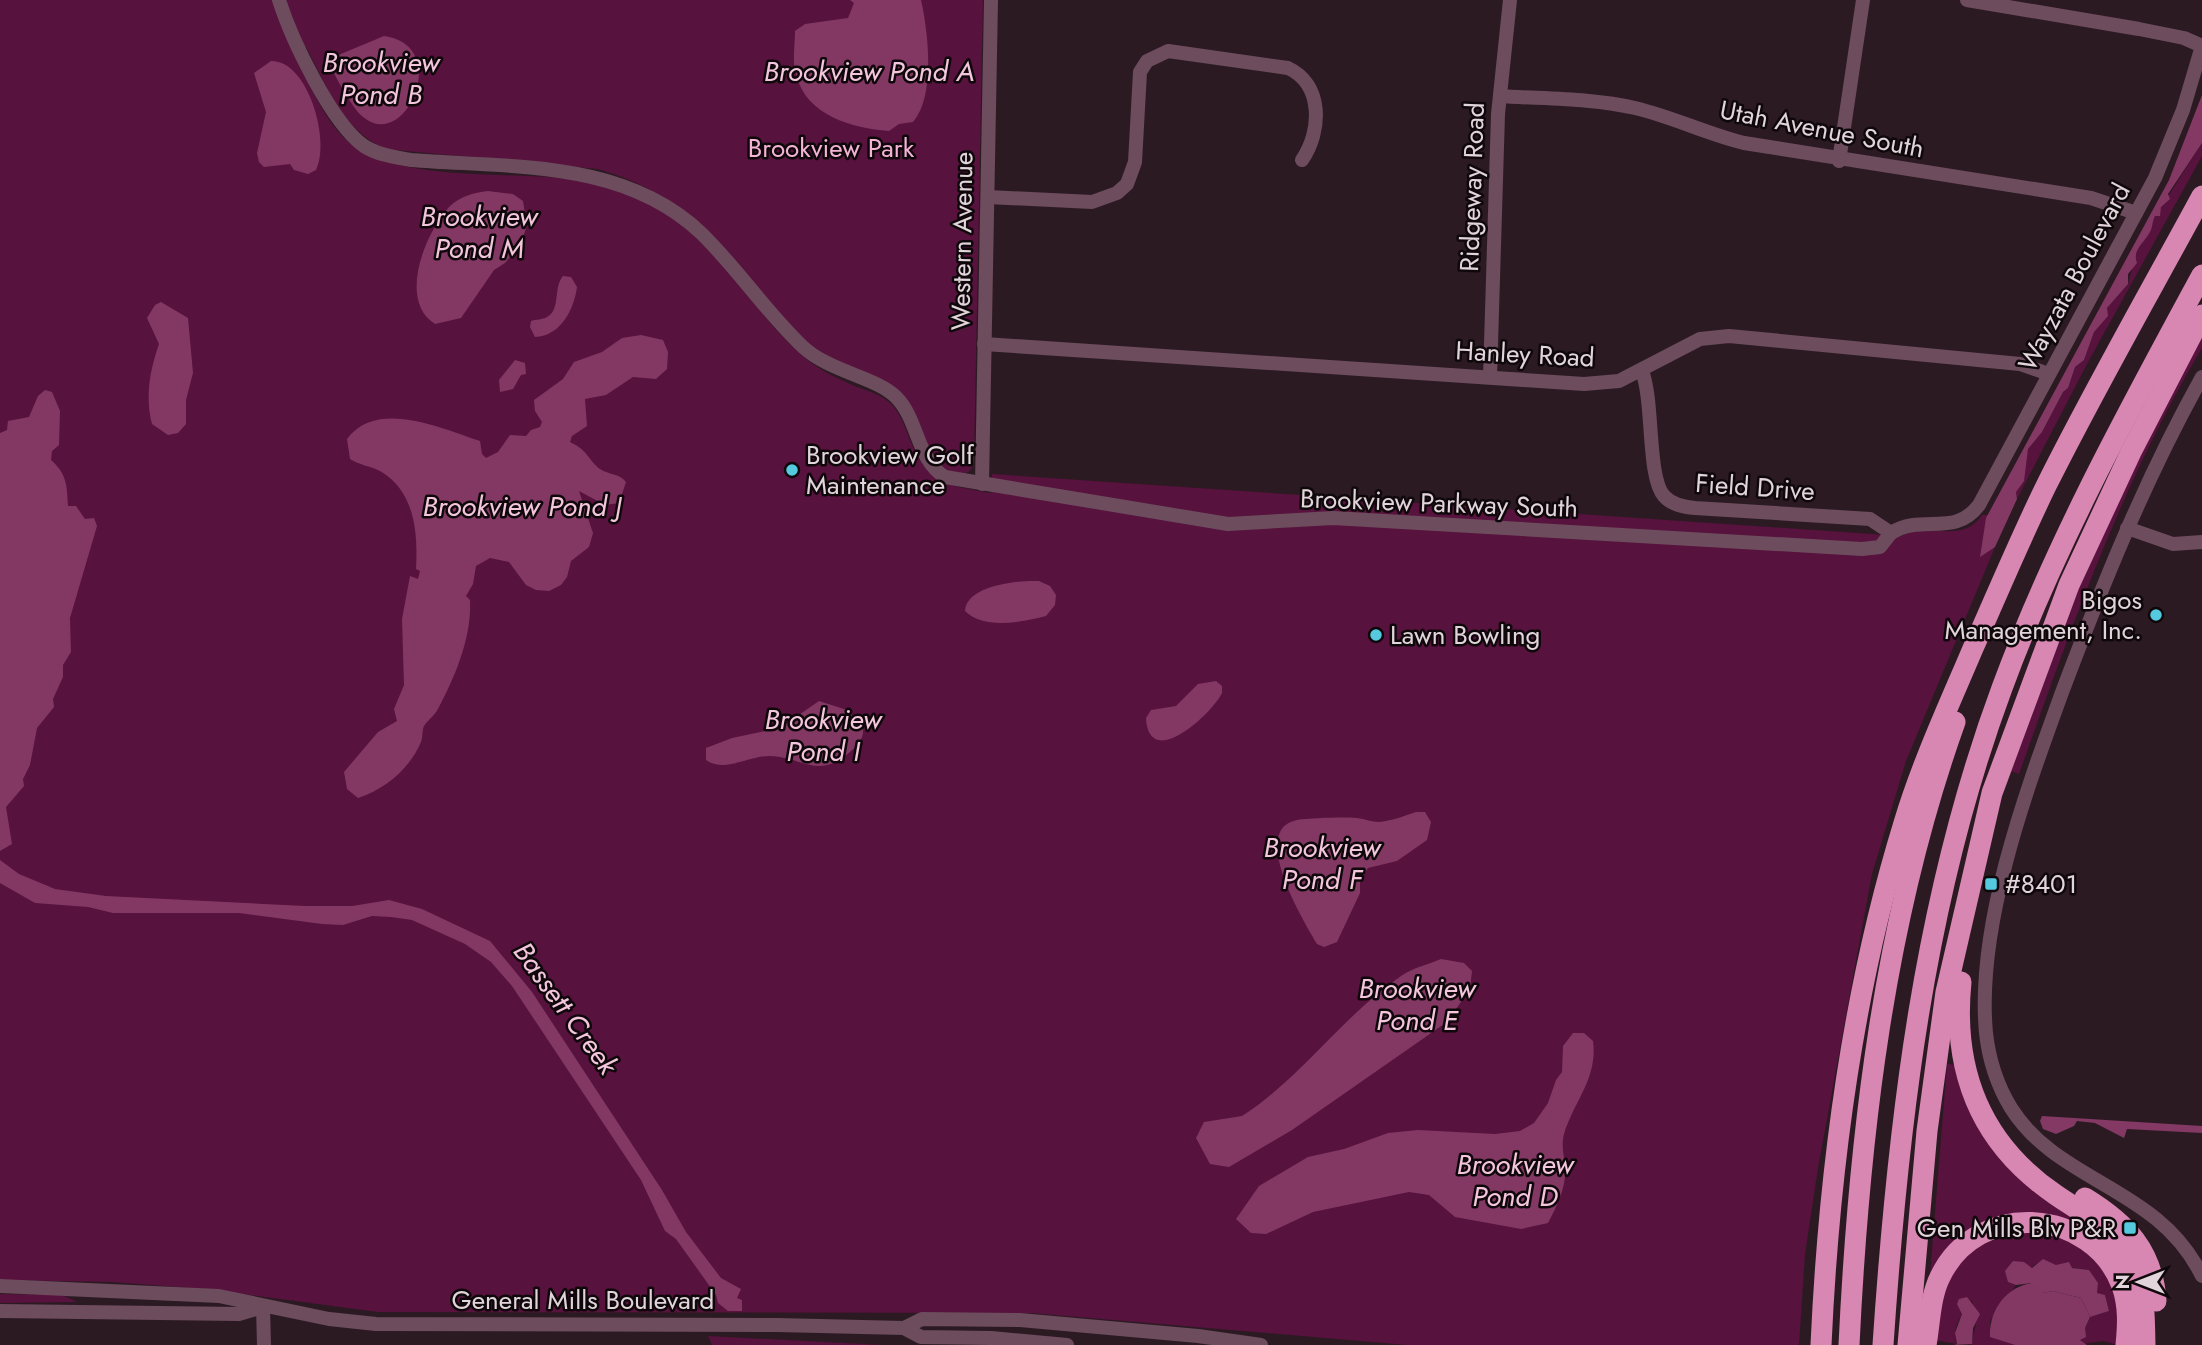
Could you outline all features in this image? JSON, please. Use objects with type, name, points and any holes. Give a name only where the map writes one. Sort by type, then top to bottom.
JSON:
[{"type":"highway","points":[[1806,1345],[1831,1208],[1859,1005],[1903,824],[1936,736],[2024,533],[2077,426],[2202,196]]},
{"type":"highway","points":[[1883,1345],[1896,1180],[1914,1038],[1939,906],[1972,777],[2001,692],[2051,566],[2087,488],[2202,275]]},
{"type":"highway","points":[[1908,1345],[1927,1131],[1946,992],[1992,793],[2043,651],[2094,528],[2202,315]]},
{"type":"highway","points":[[1849,1345],[1868,1121],[1903,911],[1917,848],[1949,741],[2024,533]]},
{"type":"highway","points":[[2018,721],[1978,884],[1958,1007],[1961,1054],[1969,1085],[1992,1134],[2020,1167],[2100,1224],[2128,1254],[2144,1299],[2145,1345]]},
{"type":"highway","points":[[1925,1345],[1924,1293],[1942,1091],[1938,1052]]},
{"type":"highway","points":[[1984,1117],[2033,1166],[2110,1213],[2138,1243],[2155,1282],[2156,1311],[2152,1345]]},
{"type":"highway","points":[[1821,1345],[1831,1208]]},
{"type":"highway","points":[[1925,1345],[1936,1287],[1953,1256],[1987,1230],[2022,1221],[2067,1230],[2092,1244],[2105,1258],[2117,1276],[2125,1298],[2126,1345]]},
{"type":"street","name":"Brookview Parkway South","points":[[279,0],[296,41],[333,111],[343,126],[363,146],[383,155],[411,160],[599,176],[649,195],[701,234],[805,349],[833,368],[897,398],[928,461],[945,477],[1235,525],[1333,518],[1862,550],[1880,547],[1891,533]]},
{"type":"street","name":"Western Avenue","points":[[982,484],[992,0]]},
{"type":"street","name":"Ridgeway Road","points":[[1490,377],[1500,96],[1510,0]]},
{"type":"street","points":[[1839,161],[1863,0]]},
{"type":"street","points":[[1967,0],[2138,29],[2202,46]]},
{"type":"street","name":"Wayzata Boulevard","points":[[1891,533],[1914,523],[1949,524],[1966,519],[1979,505],[2136,213],[2171,142],[2202,46]]},
{"type":"street","points":[[988,197],[1092,202],[1117,193],[1127,184],[1135,162],[1140,72],[1147,61],[1168,51],[1287,68],[1301,76],[1312,89],[1315,107],[1314,136],[1302,160]]},
{"type":"street","name":"Utah Avenue South","points":[[1500,96],[1614,104],[1651,112],[1716,136],[1839,161],[2091,198],[2136,213]]},
{"type":"street","name":"Hanley Road","points":[[984,344],[1584,384],[1619,380],[1642,371],[1700,339],[1729,336],[2020,364],[2049,374]]},
{"type":"street","name":"Field Drive","points":[[1642,371],[1650,396],[1657,480],[1670,501],[1695,508],[1870,519],[1879,522],[1891,533]]},
{"type":"street","points":[[2202,377],[2127,528],[2087,624],[2018,817],[1994,924],[1986,993],[1986,1031],[2001,1088],[2025,1127],[2058,1155],[2160,1219],[2188,1252],[2202,1276]]},
{"type":"street","points":[[2127,528],[2173,544],[2202,542]]},
{"type":"street","name":"General Mills Boulevard","points":[[0,1286],[239,1298],[263,1307],[376,1324],[904,1328],[921,1337],[991,1338],[1067,1345]]},
{"type":"street","points":[[263,1307],[264,1345]]},
{"type":"street","name":"General Mills Boulevard","points":[[0,1311],[239,1314],[263,1307]]},
{"type":"street","name":"General Mills Boulevard","points":[[904,1328],[922,1319],[1031,1321],[1198,1336],[1261,1345]]},
{"type":"street","points":[[904,1328],[904,1345]]},
{"type":"green space","name":"Brookview Park","points":[[0,0],[983,0],[974,460],[970,470],[961,474],[949,472],[933,459],[916,415],[908,405],[839,365],[811,345],[783,319],[717,244],[694,221],[668,201],[637,183],[598,169],[385,149],[357,130],[346,118],[306,47],[292,51],[335,128],[363,152],[388,162],[417,168],[593,183],[640,199],[662,211],[699,241],[781,335],[805,358],[834,376],[879,395],[890,403],[901,418],[923,464],[930,473],[948,484],[991,493],[992,474],[1901,536],[1911,532],[1965,529],[1982,515],[1988,515],[1986,551],[1995,547],[1906,761],[1872,874],[1818,1168],[1805,1254],[1799,1345],[1407,1345],[1031,1313],[378,1312],[204,1289],[112,1282],[0,1280]]},
{"type":"green space","points":[[2202,143],[2202,156],[2087,364],[2017,499],[2016,492],[2028,449],[2042,432],[2063,392],[2068,388],[2075,367],[2084,360],[2094,332],[2107,308],[2128,284],[2137,250],[2151,223]]},
{"type":"green space","points":[[2202,326],[2202,348],[2147,451],[2100,556],[2019,774],[2011,771],[2068,603]]},
{"type":"green space","points":[[1947,1064],[1957,1065],[1968,1099],[2091,1225],[2087,1231],[2034,1214],[1930,1275]]},
{"type":"green space","points":[[2030,1227],[2079,1245],[2106,1273],[2117,1299],[2118,1345],[2103,1341],[2083,1344],[2080,1340],[2090,1317],[2109,1311],[2105,1295],[2097,1294],[2089,1270],[2038,1263],[2008,1282],[2016,1285],[1990,1321],[1991,1337],[2015,1345],[1971,1345],[1976,1324],[1972,1300],[1956,1327],[1957,1344],[1934,1340],[1940,1290],[1964,1251]]},
{"type":"green space","points":[[0,1294],[62,1295],[77,1302],[0,1303]]},
{"type":"green space","points":[[708,1336],[882,1345],[712,1345]]},
{"type":"shaded area","points":[[2202,95],[2202,143],[2168,194],[2170,199],[2161,207],[2160,216],[2155,216],[2150,232],[2137,250],[2137,263],[2128,274],[2128,284],[2107,308],[2108,316],[2094,332],[2084,360],[2075,367],[2068,388],[2063,392],[2042,432],[2028,449],[2024,481],[2016,492],[2017,499],[1995,547],[1980,557],[1986,518],[2169,180]]},
{"type":"shaded area","points":[[2042,1116],[2202,1126],[2202,1133],[2127,1129],[2124,1138],[2095,1123],[2077,1121],[2074,1126],[2056,1134],[2043,1129],[2040,1121]]},
{"type":"shaded area","points":[[2043,1259],[2056,1265],[2069,1262],[2072,1268],[2089,1270],[2098,1283],[2097,1293],[2105,1295],[2109,1311],[2090,1317],[2081,1298],[2053,1291],[2043,1293],[2032,1283],[2016,1285],[2008,1282],[2005,1271],[2013,1261],[2024,1262],[2032,1268]]},
{"type":"shaded area","points":[[1967,1297],[1980,1314],[1973,1328],[1972,1344],[1954,1345],[1957,1344],[1955,1333],[1962,1314],[1957,1304],[1959,1299]]},
{"type":"water","name":"Brookview Pond A","points":[[850,0],[921,0],[928,45],[927,80],[920,111],[913,122],[899,124],[889,131],[846,123],[821,110],[810,101],[802,89],[794,65],[795,31],[805,24],[848,18],[854,3]]},
{"type":"water","name":"Brookview Pond B","points":[[384,36],[406,45],[417,61],[419,81],[412,100],[401,116],[385,124],[367,120],[350,101],[336,78],[331,63],[336,56]]},
{"type":"water","points":[[271,61],[284,64],[296,74],[313,104],[321,141],[320,157],[316,170],[308,174],[294,170],[290,164],[264,167],[259,162],[257,153],[266,112],[254,73]]},
{"type":"water","name":"Brookview Pond M","points":[[488,191],[513,194],[523,201],[527,226],[520,245],[505,263],[494,270],[461,318],[435,324],[424,313],[418,299],[419,266],[424,249],[440,218],[449,207],[467,196]]},
{"type":"water","points":[[563,276],[571,277],[577,287],[573,304],[559,327],[535,337],[530,327],[531,321],[551,314]]},
{"type":"water","points":[[161,302],[188,318],[193,373],[186,400],[186,424],[178,433],[168,435],[152,424],[149,403],[151,373],[159,344],[147,318],[155,305]]},
{"type":"water","name":"Brookview Pond J","points":[[641,335],[663,340],[668,352],[667,369],[656,379],[633,377],[606,395],[585,399],[587,426],[572,436],[570,442],[581,449],[600,469],[626,482],[619,503],[605,505],[579,491],[593,533],[589,547],[571,561],[567,577],[561,585],[549,591],[536,590],[526,585],[509,562],[490,558],[476,566],[473,584],[466,596],[470,600],[470,614],[465,642],[456,670],[437,711],[424,726],[421,742],[404,769],[378,789],[358,798],[347,789],[344,772],[378,732],[397,721],[394,709],[404,685],[402,619],[410,576],[418,579],[420,571],[416,569],[412,514],[401,490],[392,479],[380,471],[350,459],[347,439],[360,427],[375,420],[411,420],[480,441],[482,454],[486,458],[498,452],[510,435],[526,436],[531,430],[540,427],[542,422],[535,411],[534,400],[563,379],[574,362],[602,352],[622,338]]},
{"type":"water","points":[[515,360],[525,363],[526,374],[521,375],[513,389],[500,392],[499,380]]},
{"type":"water","points":[[45,390],[52,392],[60,411],[59,445],[52,451],[51,460],[65,481],[68,506],[76,506],[85,519],[94,518],[97,526],[70,618],[71,652],[63,665],[63,677],[53,699],[54,707],[37,728],[30,765],[23,779],[24,786],[6,807],[12,844],[0,851],[0,433],[7,430],[8,421],[29,417],[38,396]]},
{"type":"water","points":[[1039,581],[1050,586],[1056,595],[1055,605],[1046,616],[993,623],[982,621],[965,611],[974,595],[984,590],[1008,583]]},
{"type":"water","points":[[1216,681],[1222,686],[1222,693],[1194,724],[1169,739],[1158,740],[1150,733],[1146,718],[1151,710],[1176,706],[1198,684]]},
{"type":"water","name":"Brookview Pond I","points":[[819,701],[847,710],[863,728],[859,743],[839,760],[820,766],[769,756],[721,765],[706,760],[706,748],[732,738],[780,728]]},
{"type":"water","name":"Brookview Pond F","points":[[1425,812],[1431,822],[1427,840],[1397,861],[1368,868],[1360,881],[1360,893],[1337,942],[1324,947],[1317,944],[1292,898],[1278,858],[1278,841],[1283,827],[1297,820],[1319,818],[1357,818],[1379,822]]},
{"type":"water","points":[[0,860],[19,874],[55,889],[106,896],[305,906],[352,906],[389,900],[422,909],[490,941],[532,992],[662,1190],[686,1232],[721,1278],[741,1289],[737,1298],[742,1300],[742,1311],[728,1311],[718,1303],[716,1295],[676,1239],[665,1231],[641,1180],[512,986],[491,962],[465,944],[412,920],[391,917],[372,916],[343,925],[239,913],[113,913],[88,907],[35,903],[0,883]]},
{"type":"water","name":"Brookview Pond E","points":[[1441,959],[1464,963],[1472,971],[1470,989],[1447,1022],[1292,1130],[1229,1167],[1210,1164],[1196,1138],[1204,1122],[1242,1116],[1248,1112],[1288,1080],[1380,991],[1406,973]]},
{"type":"water","name":"Brookview Pond D","points":[[1573,1033],[1584,1033],[1593,1041],[1594,1054],[1589,1078],[1564,1134],[1563,1188],[1548,1223],[1521,1229],[1455,1217],[1429,1195],[1409,1192],[1313,1212],[1266,1234],[1251,1233],[1236,1219],[1259,1186],[1308,1157],[1344,1149],[1388,1133],[1418,1130],[1495,1134],[1520,1131],[1534,1123],[1548,1103],[1556,1080],[1562,1072],[1563,1046]]},
{"type":"water","points":[[2032,1283],[2038,1284],[2043,1293],[2053,1291],[2081,1298],[2090,1317],[2085,1328],[2086,1337],[2080,1340],[2087,1345],[2015,1345],[1990,1337],[1992,1318],[2001,1301],[2014,1289]]},
{"type":"place","name":"Brookview Golf Maintenance","points":[[792,470]]},
{"type":"place","name":"Bigos Management, Inc.","points":[[2156,615]]},
{"type":"place","name":"Lawn Bowling","points":[[1376,635]]},
{"type":"place","name":"#8401","points":[[1991,884]]},
{"type":"place","name":"Gen Mills Blv P&R","points":[[2130,1228]]},
{"type":"water label","name":"Bassett Creek","points":[[566,1008]]}]
